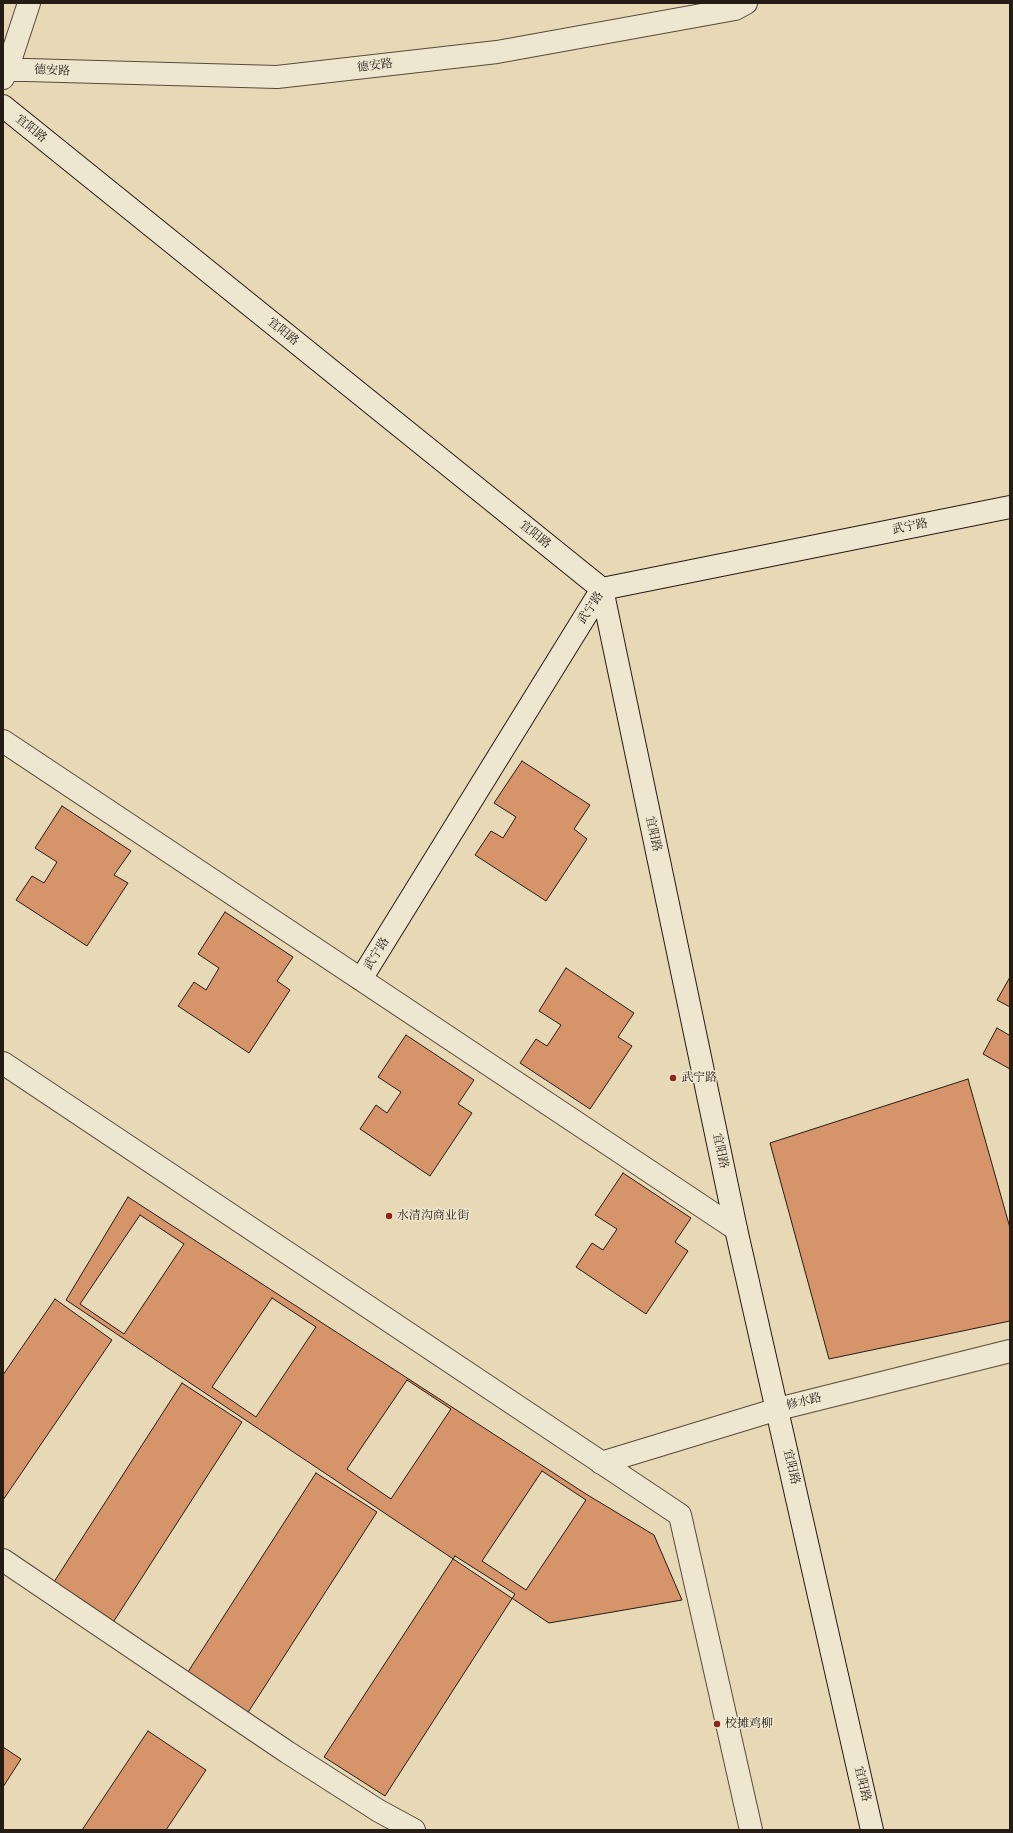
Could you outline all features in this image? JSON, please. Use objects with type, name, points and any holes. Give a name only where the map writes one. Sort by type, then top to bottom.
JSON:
[{"type":"street","points":[[5,74],[29,3]]},
{"type":"street","name":"德安路","points":[[5,74],[278,77],[497,52],[735,9],[746,3]]},
{"type":"street","name":"宜阳路","points":[[3,106],[602,589],[736,1229],[778,1409],[872,1830]]},
{"type":"street","name":"武宁路","points":[[361,979],[602,589],[1010,507]]},
{"type":"street","points":[[3,741],[736,1229]]},
{"type":"street","points":[[3,1063],[680,1515],[751,1830]]},
{"type":"street","name":"修水路","points":[[601,1463],[778,1409],[1010,1351]]},
{"type":"street","points":[[3,1560],[293,1756],[379,1811],[414,1830]]},
{"type":"building","points":[[522,761],[590,805],[574,829],[587,839],[546,901],[475,855],[491,831],[503,838],[516,817],[494,803]]},
{"type":"building","points":[[62,806],[131,851],[114,875],[128,883],[87,946],[16,900],[32,876],[44,883],[57,862],[35,848]]},
{"type":"building","points":[[225,912],[293,957],[277,981],[290,990],[249,1053],[178,1006],[194,982],[206,990],[219,968],[198,954]]},
{"type":"building","points":[[566,968],[634,1013],[618,1037],[632,1046],[590,1109],[520,1063],[536,1039],[547,1046],[561,1025],[539,1011]]},
{"type":"building","points":[[1010,977],[1010,1007],[997,1000]]},
{"type":"building","points":[[997,1028],[1009,1035],[1010,1033],[1010,1069],[983,1054]]},
{"type":"building","points":[[406,1035],[474,1080],[458,1104],[472,1113],[430,1176],[360,1129],[376,1105],[387,1113],[401,1092],[378,1077]]},
{"type":"building","points":[[968,1079],[1010,1228],[1010,1321],[829,1359],[770,1143]]},
{"type":"building","points":[[623,1173],[691,1218],[675,1242],[688,1251],[646,1314],[576,1267],[592,1243],[603,1250],[617,1229],[595,1215]]},
{"type":"building","points":[[128,1197],[586,1494],[654,1535],[682,1600],[549,1623],[66,1300]]},
{"type":"building","points":[[140,1215],[184,1244],[124,1334],[80,1304]]},
{"type":"building","points":[[272,1298],[316,1327],[256,1417],[212,1387]]},
{"type":"building","points":[[55,1299],[112,1340],[3,1500],[3,1375]]},
{"type":"building","points":[[407,1380],[451,1409],[391,1499],[347,1469]]},
{"type":"building","points":[[182,1383],[242,1422],[112,1624],[52,1585]]},
{"type":"building","points":[[542,1471],[586,1500],[526,1590],[482,1561]]},
{"type":"building","points":[[316,1473],[377,1512],[247,1714],[186,1675]]},
{"type":"building","points":[[455,1556],[515,1594],[385,1796],[324,1757]]},
{"type":"building","points":[[148,1731],[206,1770],[166,1830],[82,1830]]},
{"type":"building","points":[[3,1747],[21,1759],[3,1787]]},
{"type":"place","name":"武宁路","points":[[673,1078]]},
{"type":"place","name":"水清沟商业街","points":[[389,1216]]},
{"type":"place","name":"校摊鸡柳","points":[[717,1724]]}]
